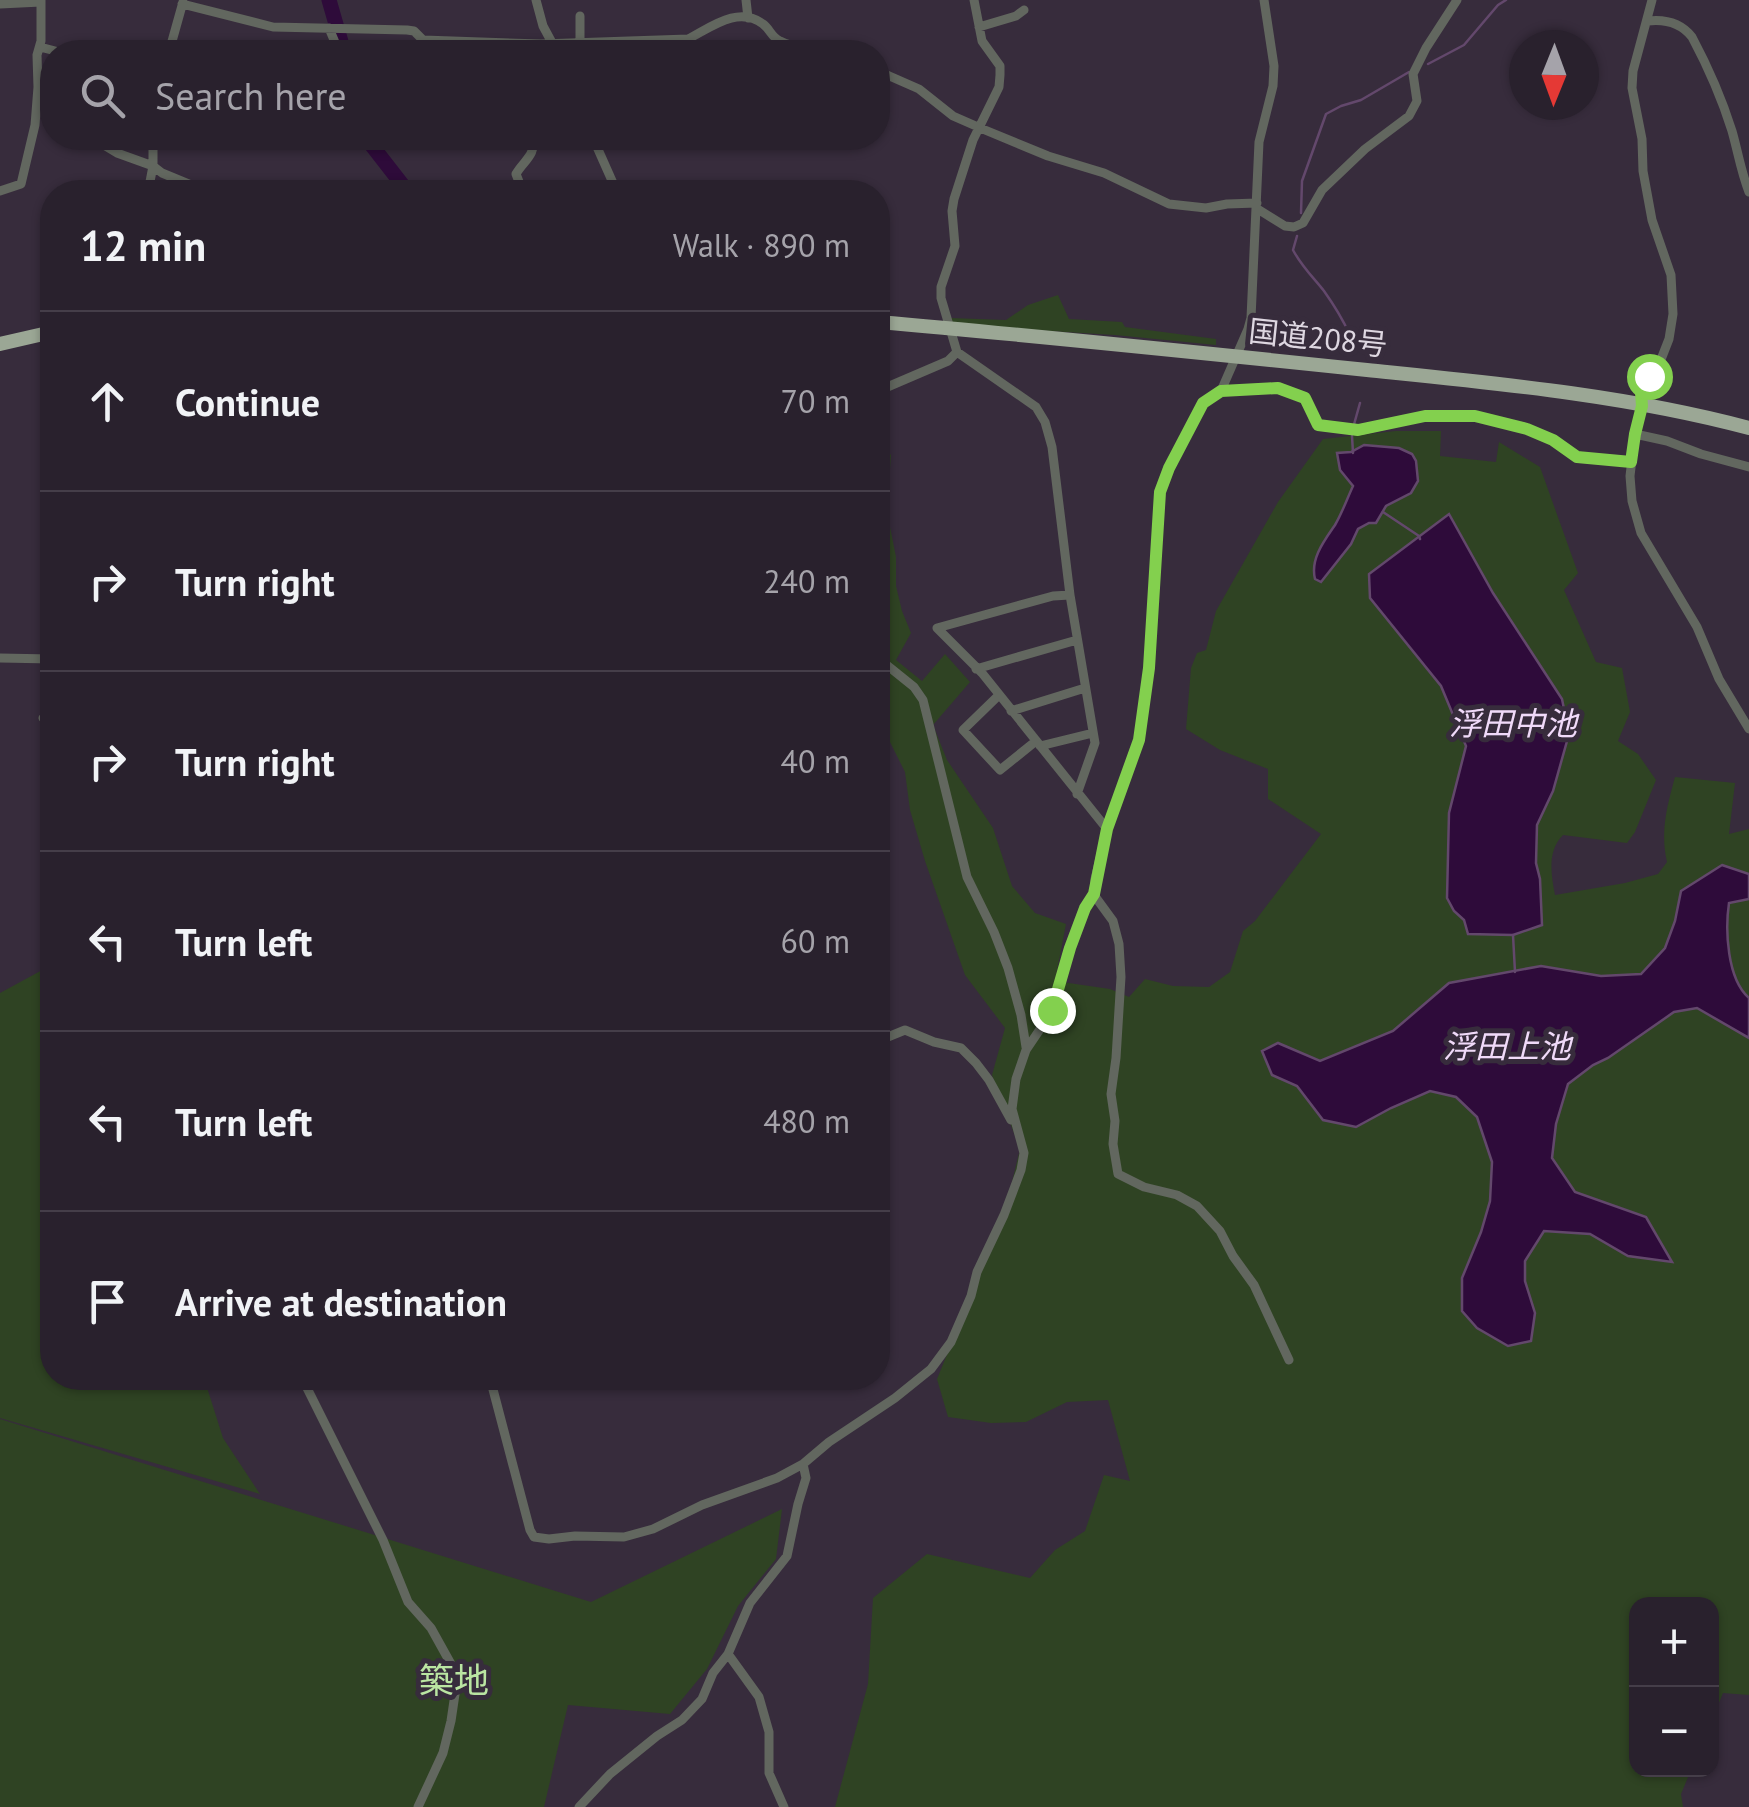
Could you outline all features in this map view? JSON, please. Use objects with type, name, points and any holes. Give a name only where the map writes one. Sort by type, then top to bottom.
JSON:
[{"type":"highway","name":"国道208号","points":[[890,323],[1512,386],[1749,428]]},
{"type":"highway","points":[[0,344],[40,335]]},
{"type":"street","points":[[536,0],[550,40]]},
{"type":"street","points":[[746,0],[748,18]]},
{"type":"street","points":[[974,0],[982,40],[1000,66],[999,86],[979,128],[954,199],[955,246],[940,298],[957,352],[1036,407],[1052,447],[1094,743],[1078,794]]},
{"type":"street","points":[[1221,391],[1250,318],[1259,142],[1274,66],[1264,0]]},
{"type":"street","points":[[890,76],[919,89],[953,116],[979,128],[1104,173],[1169,204],[1206,208],[1227,204],[1256,206],[1285,226],[1294,227],[1303,223],[1322,190],[1409,116],[1417,101],[1414,74],[1454,4],[1438,0]]},
{"type":"street","points":[[1652,0],[1632,88],[1652,220],[1672,275],[1672,314],[1669,339],[1660,362],[1641,392],[1631,462],[1632,501],[1641,533],[1697,628],[1718,679],[1749,729]]},
{"type":"street","points":[[0,4],[41,1],[40,40]]},
{"type":"street","points":[[172,40],[183,2],[273,27],[407,30],[423,40]]},
{"type":"street","points":[[980,27],[1024,10]]},
{"type":"street","points":[[580,16],[580,40]]},
{"type":"street","points":[[688,40],[711,24],[730,18],[748,18],[767,26],[778,40]]},
{"type":"street","points":[[1648,21],[1677,24],[1692,37],[1723,105],[1749,192]]},
{"type":"street","points":[[331,28],[335,40]]},
{"type":"street","points":[[0,191],[20,184],[26,168],[35,125],[40,47]]},
{"type":"street","points":[[112,150],[179,180]]},
{"type":"street","points":[[151,180],[154,150]]},
{"type":"street","points":[[519,180],[516,174],[534,150]]},
{"type":"street","points":[[598,150],[612,180]]},
{"type":"street","points":[[890,386],[948,361],[957,352]]},
{"type":"street","points":[[493,1390],[534,1537],[624,1537],[652,1529],[803,1464],[919,1379],[951,1342],[1022,1170],[1024,1153],[1012,1108],[1016,1079],[1026,1050],[1052,1010],[1075,935],[1094,894],[1107,829],[1139,740],[1160,492],[1203,403],[1221,391],[1278,388],[1305,398],[1318,425],[1352,430],[1425,416],[1475,416],[1527,429],[1553,440],[1577,457],[1631,462]]},
{"type":"street","points":[[1635,434],[1749,467]]},
{"type":"street","points":[[1070,595],[1053,596],[937,628],[982,673],[1107,829]]},
{"type":"street","points":[[976,668],[1077,640]]},
{"type":"street","points":[[0,658],[40,659]]},
{"type":"street","points":[[890,668],[923,700],[967,876],[1008,968],[1026,1050]]},
{"type":"street","points":[[1011,712],[1085,688]]},
{"type":"street","points":[[998,696],[962,730],[1000,770],[1038,743],[1093,732]]},
{"type":"street","points":[[1094,894],[1112,920],[1120,944],[1116,1058],[1110,1094],[1116,1120],[1118,1174],[1197,1206],[1220,1231],[1232,1256],[1254,1285],[1289,1360]]},
{"type":"street","points":[[890,1036],[905,1030],[961,1048],[990,1080],[1021,1140]]},
{"type":"street","points":[[308,1390],[408,1602],[431,1628],[451,1664],[454,1694],[444,1752],[418,1807]]},
{"type":"street","points":[[579,1807],[610,1774],[682,1720],[702,1699],[750,1604],[787,1556],[806,1478],[803,1464]]},
{"type":"street","points":[[728,1654],[758,1697],[770,1732],[768,1773],[784,1807]]},
{"type":"green space","points":[[1058,295],[1069,319],[1122,322],[1125,327],[1216,339],[1216,345],[953,325],[950,318],[1006,320],[1028,305]]},
{"type":"green space","points":[[1396,431],[1441,431],[1440,456],[1496,462],[1499,442],[1540,467],[1578,573],[1564,590],[1596,662],[1622,668],[1630,712],[1618,741],[1638,754],[1656,780],[1627,843],[1563,835],[1552,855],[1555,895],[1658,874],[1667,862],[1664,830],[1675,777],[1735,783],[1729,834],[1749,829],[1749,1695],[1723,1693],[1719,1703],[1719,1597],[1629,1597],[1629,1777],[1688,1777],[1681,1794],[1683,1807],[835,1807],[868,1684],[873,1598],[927,1554],[1030,1578],[1055,1550],[1085,1531],[1104,1475],[1130,1481],[1108,1400],[1067,1402],[1026,1422],[991,1423],[948,1417],[937,1379],[1004,1215],[1020,1149],[992,1075],[1005,1028],[965,975],[925,861],[910,810],[905,772],[890,742],[890,527],[896,586],[911,633],[896,660],[922,681],[945,654],[970,682],[933,725],[947,760],[993,828],[1012,886],[1035,913],[1066,924],[1055,981],[1110,989],[1129,997],[1145,979],[1173,986],[1209,987],[1230,972],[1243,931],[1255,921],[1321,834],[1268,799],[1268,769],[1220,750],[1186,729],[1191,668],[1197,653],[1206,650],[1216,611],[1278,502],[1323,439]]},
{"type":"green space","points":[[40,971],[40,1390],[208,1390],[223,1438],[260,1494],[0,1418],[0,993]]},
{"type":"green space","points":[[0,1419],[591,1602],[782,1509],[776,1559],[738,1606],[707,1669],[670,1714],[568,1705],[544,1807],[0,1807]]},
{"type":"water","points":[[1364,445],[1399,448],[1412,454],[1418,481],[1411,493],[1386,506],[1376,523],[1358,529],[1321,582],[1315,579],[1316,557],[1353,486],[1340,470],[1337,453],[1351,452]]},
{"type":"water","name":"浮田中池","points":[[1449,514],[1493,593],[1562,699],[1569,734],[1553,791],[1537,825],[1542,925],[1513,935],[1468,934],[1464,920],[1447,898],[1449,813],[1466,746],[1441,686],[1370,598],[1369,574]]},
{"type":"water","name":"浮田上池","points":[[1722,865],[1749,874],[1749,899],[1729,903],[1727,927],[1732,967],[1749,998],[1749,1038],[1697,1008],[1674,1012],[1568,1084],[1556,1124],[1552,1158],[1575,1192],[1646,1217],[1672,1262],[1628,1256],[1590,1234],[1544,1231],[1525,1261],[1525,1281],[1535,1313],[1531,1341],[1508,1346],[1477,1328],[1462,1311],[1462,1278],[1490,1201],[1492,1162],[1477,1117],[1456,1097],[1430,1091],[1356,1127],[1323,1120],[1297,1086],[1272,1075],[1262,1051],[1278,1043],[1320,1061],[1393,1031],[1449,983],[1541,966],[1601,976],[1641,974],[1665,948],[1681,891]]},
{"type":"waterway","points":[[329,0],[341,40]]},
{"type":"waterway","points":[[1428,64],[1464,45],[1506,0]]},
{"type":"waterway","points":[[1301,213],[1302,181],[1326,114],[1361,100],[1409,72]]},
{"type":"waterway","points":[[375,150],[399,180]]},
{"type":"waterway","points":[[1297,236],[1293,250],[1328,296],[1350,335]]},
{"type":"waterway","points":[[1353,428],[1360,403]]},
{"type":"waterway","points":[[1352,436],[1353,453]]},
{"type":"waterway","points":[[1383,512],[1420,539]]},
{"type":"waterway","points":[[1513,935],[1515,972]]},
{"type":"district","name":"築地","points":[[454,1680]]},
{"type":"route","points":[[1052,1010],[1070,948],[1094,894],[1107,829],[1139,740],[1149,668],[1160,492],[1203,403],[1221,391],[1278,388],[1305,398],[1318,425],[1358,430],[1425,416],[1475,416],[1527,429],[1553,440],[1577,457],[1631,462],[1641,392],[1649,376]]}]
